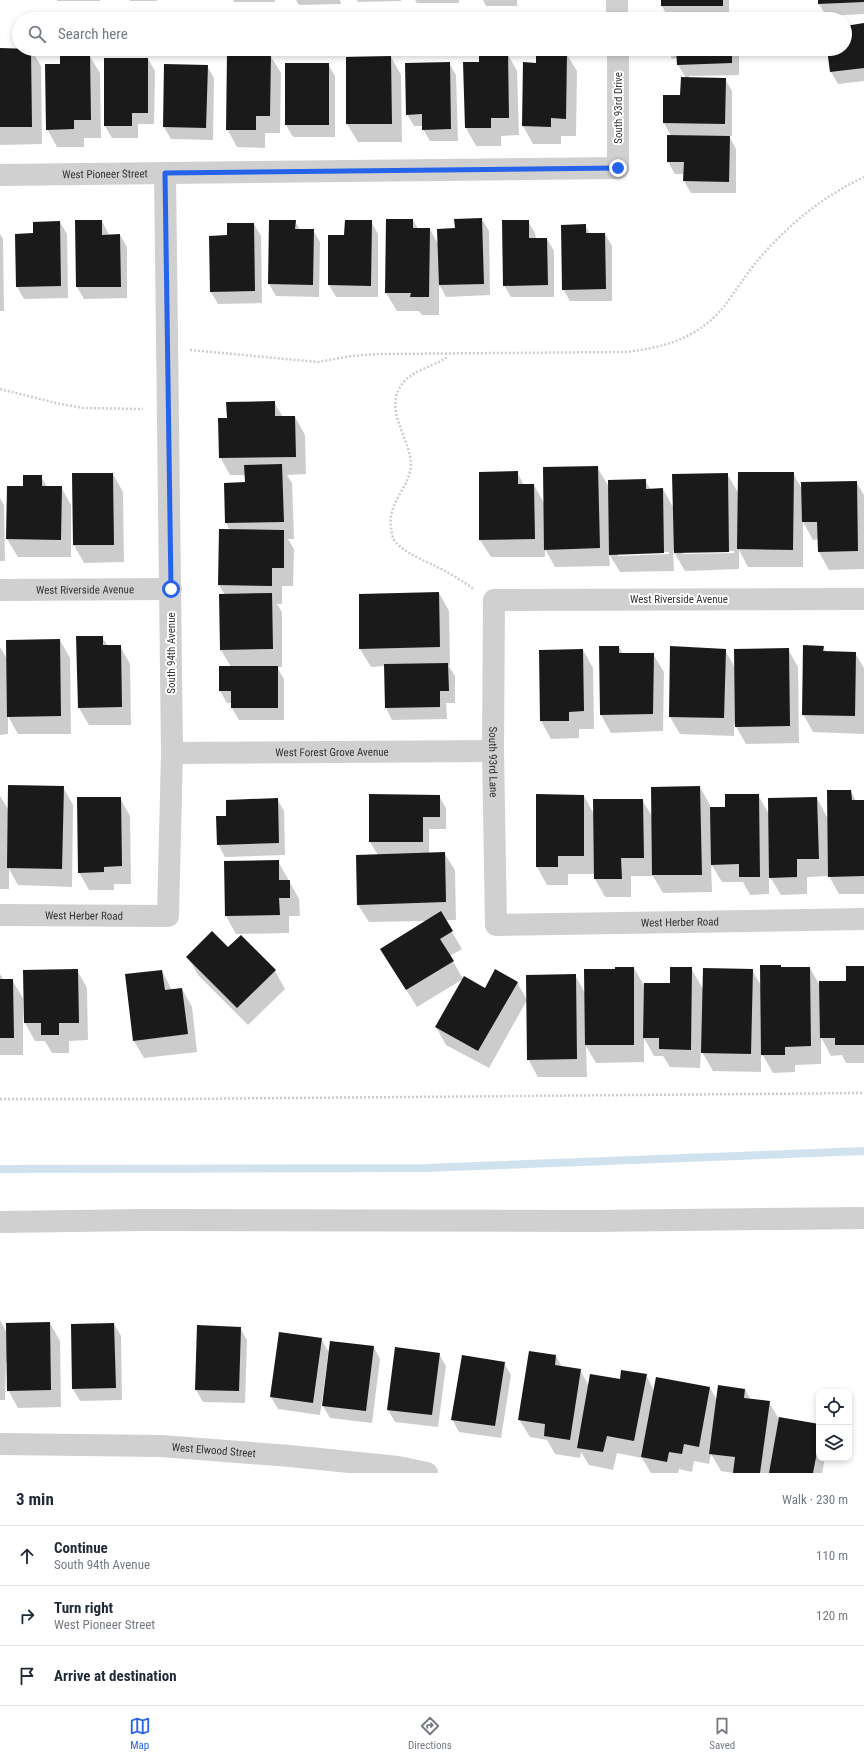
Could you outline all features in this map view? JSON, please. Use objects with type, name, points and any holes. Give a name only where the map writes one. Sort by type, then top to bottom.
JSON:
[{"type":"street","points":[[617,0],[617,12]]},
{"type":"street","name":"South 93rd Drive","points":[[618,56],[618,168]]},
{"type":"street","name":"West Pioneer Street","points":[[0,175],[618,168]]},
{"type":"street","name":"South 94th Avenue","points":[[165,173],[172,753],[168,916]]},
{"type":"street","name":"West Riverside Avenue","points":[[0,590],[171,589]]},
{"type":"street","name":"West Riverside Avenue","points":[[494,600],[864,599]]},
{"type":"street","name":"South 93rd Lane","points":[[494,600],[493,750],[496,924]]},
{"type":"street","name":"West Forest Grove Avenue","points":[[172,753],[493,750]]},
{"type":"street","name":"West Herber Road","points":[[0,915],[168,916]]},
{"type":"street","name":"West Herber Road","points":[[496,924],[864,919]]},
{"type":"street","points":[[0,1222],[145,1220],[592,1221],[864,1218]]},
{"type":"street","name":"West Elwood Street","points":[[0,1444],[161,1446],[290,1456],[398,1467],[426,1473]]},
{"type":"path","points":[[168,350],[202,350],[318,362],[358,356],[446,353],[625,352],[658,347],[689,336],[706,325],[718,313],[751,269],[789,226],[844,186],[864,177]]},
{"type":"path","points":[[446,353],[446,358],[410,376],[399,388],[395,398],[396,413],[410,456],[411,466],[407,478],[397,497],[392,513],[390,522],[393,538],[401,548],[442,569],[494,600]]},
{"type":"path","points":[[0,389],[83,408],[169,409]]},
{"type":"path","points":[[0,1099],[176,1099],[864,1093]]},
{"type":"building","points":[[661,0],[723,0],[723,6],[661,6]]},
{"type":"building","points":[[818,0],[864,0],[864,2],[818,4]]},
{"type":"building","points":[[864,23],[864,68],[830,72],[828,56],[852,56],[852,25]]},
{"type":"building","points":[[0,48],[12,48],[12,56],[31,56],[32,127],[0,127]]},
{"type":"building","points":[[60,56],[90,56],[91,120],[74,120],[74,129],[46,130],[45,64],[60,64]]},
{"type":"building","points":[[227,56],[271,56],[270,116],[256,116],[256,130],[226,130]]},
{"type":"building","points":[[391,56],[392,124],[346,124],[346,57]]},
{"type":"building","points":[[479,56],[508,56],[509,118],[491,118],[491,128],[465,128],[463,62],[479,62]]},
{"type":"building","points":[[536,56],[567,56],[566,119],[551,118],[551,127],[522,126],[523,62],[536,63]]},
{"type":"building","points":[[676,56],[732,56],[732,63],[677,65]]},
{"type":"building","points":[[104,58],[148,58],[148,113],[132,113],[132,126],[104,126]]},
{"type":"building","points":[[450,62],[451,129],[422,130],[422,114],[406,115],[405,63]]},
{"type":"building","points":[[285,63],[329,63],[329,125],[285,125]]},
{"type":"building","points":[[164,64],[208,65],[206,128],[163,127]]},
{"type":"building","points":[[681,77],[726,78],[725,124],[663,123],[663,95],[680,95]]},
{"type":"building","points":[[667,135],[730,136],[729,182],[683,181],[684,162],[667,162]]},
{"type":"building","points":[[482,218],[484,284],[439,285],[437,229],[455,228],[454,219]]},
{"type":"building","points":[[386,219],[413,219],[413,228],[430,228],[429,297],[410,297],[411,293],[385,293]]},
{"type":"building","points":[[75,220],[102,220],[102,235],[120,234],[121,287],[76,287]]},
{"type":"building","points":[[269,220],[296,220],[295,229],[314,229],[313,285],[268,284]]},
{"type":"building","points":[[345,220],[372,220],[371,286],[328,285],[328,235],[344,235]]},
{"type":"building","points":[[502,220],[529,220],[529,238],[547,238],[548,285],[503,286]]},
{"type":"building","points":[[60,221],[61,286],[16,287],[15,234],[33,233],[33,222]]},
{"type":"building","points":[[227,223],[254,223],[255,291],[210,292],[209,236],[227,235]]},
{"type":"building","points":[[586,224],[586,233],[605,233],[606,289],[562,290],[561,225]]},
{"type":"building","points":[[275,401],[275,416],[295,416],[296,457],[219,458],[218,418],[227,418],[226,402]]},
{"type":"building","points":[[282,464],[284,522],[225,523],[224,483],[245,482],[244,465]]},
{"type":"building","points":[[598,466],[600,548],[544,550],[543,467]]},
{"type":"building","points":[[518,471],[518,484],[534,484],[535,539],[479,540],[479,472]]},
{"type":"building","points":[[738,472],[794,472],[793,550],[737,549]]},
{"type":"building","points":[[72,473],[113,473],[114,545],[73,545]]},
{"type":"building","points":[[728,473],[729,552],[674,553],[672,474]]},
{"type":"building","points":[[23,475],[42,475],[42,486],[62,486],[61,540],[6,539],[7,486],[23,486]]},
{"type":"building","points":[[646,479],[646,489],[663,488],[664,553],[609,555],[608,480]]},
{"type":"building","points":[[857,481],[858,551],[818,552],[817,522],[802,522],[801,482]]},
{"type":"building","points":[[219,529],[284,530],[284,568],[272,568],[272,586],[218,585]]},
{"type":"building","points":[[439,592],[440,647],[359,649],[359,594]]},
{"type":"building","points":[[272,593],[273,649],[220,650],[219,594]]},
{"type":"building","points":[[76,636],[103,636],[103,645],[121,645],[122,707],[78,708]]},
{"type":"building","points":[[60,639],[61,716],[7,717],[6,640]]},
{"type":"building","points":[[803,645],[824,646],[823,651],[856,652],[855,716],[802,715]]},
{"type":"building","points":[[599,646],[619,646],[619,653],[654,653],[653,714],[600,715]]},
{"type":"building","points":[[670,646],[726,649],[724,718],[669,717]]},
{"type":"building","points":[[789,648],[790,726],[735,727],[734,649]]},
{"type":"building","points":[[583,649],[584,711],[569,712],[569,721],[540,721],[539,650]]},
{"type":"building","points":[[448,663],[449,691],[440,691],[440,707],[385,708],[384,664]]},
{"type":"building","points":[[219,666],[278,666],[278,708],[231,708],[231,691],[219,691]]},
{"type":"building","points":[[8,785],[64,786],[62,869],[7,868]]},
{"type":"building","points":[[700,786],[702,875],[652,875],[651,787]]},
{"type":"building","points":[[827,790],[851,790],[852,800],[864,800],[864,876],[828,877]]},
{"type":"building","points":[[369,794],[440,795],[440,817],[423,817],[423,842],[369,842]]},
{"type":"building","points":[[536,794],[584,795],[584,856],[558,856],[558,867],[536,867]]},
{"type":"building","points":[[725,794],[759,794],[760,877],[739,877],[739,864],[711,865],[710,807],[725,807]]},
{"type":"building","points":[[77,797],[121,797],[122,866],[104,867],[104,872],[78,873]]},
{"type":"building","points":[[817,797],[819,859],[797,859],[797,877],[769,878],[768,798]]},
{"type":"building","points":[[278,798],[279,843],[217,845],[216,816],[226,816],[226,800]]},
{"type":"building","points":[[593,799],[643,799],[644,858],[621,858],[622,879],[594,879]]},
{"type":"building","points":[[445,852],[446,902],[357,905],[356,855]]},
{"type":"building","points":[[279,860],[279,880],[290,880],[290,898],[279,898],[280,915],[225,916],[224,861]]},
{"type":"building","points":[[441,911],[453,931],[440,939],[454,961],[406,990],[380,949]]},
{"type":"building","points":[[212,931],[228,947],[241,935],[276,970],[237,1008],[186,957]]},
{"type":"building","points":[[760,965],[810,967],[811,1046],[785,1047],[785,1055],[761,1055]]},
{"type":"building","points":[[846,966],[864,966],[864,1045],[835,1045],[835,1038],[820,1038],[819,981],[846,981]]},
{"type":"building","points":[[615,967],[634,967],[634,1045],[585,1045],[584,969],[615,969]]},
{"type":"building","points":[[670,967],[692,967],[691,1050],[659,1049],[659,1038],[643,1038],[644,983],[670,983]]},
{"type":"building","points":[[703,968],[753,969],[751,1054],[701,1053]]},
{"type":"building","points":[[78,969],[79,1023],[59,1023],[59,1035],[41,1035],[41,1023],[24,1023],[23,970]]},
{"type":"building","points":[[495,969],[518,982],[478,1051],[435,1027],[464,976],[485,988]]},
{"type":"building","points":[[162,970],[165,990],[182,988],[188,1034],[133,1041],[125,974]]},
{"type":"building","points":[[576,974],[577,1059],[527,1060],[526,975]]},
{"type":"building","points":[[0,979],[13,979],[14,1038],[0,1038]]},
{"type":"building","points":[[50,1322],[51,1390],[7,1391],[6,1323]]},
{"type":"building","points":[[114,1323],[116,1388],[72,1389],[71,1324]]},
{"type":"building","points":[[197,1325],[241,1327],[239,1391],[195,1390]]},
{"type":"building","points":[[279,1332],[322,1338],[313,1403],[270,1397]]},
{"type":"building","points":[[330,1341],[374,1346],[366,1411],[322,1406]]},
{"type":"building","points":[[395,1347],[440,1353],[432,1415],[387,1410]]},
{"type":"building","points":[[529,1351],[556,1355],[555,1365],[581,1369],[570,1440],[544,1436],[545,1424],[518,1420]]},
{"type":"building","points":[[462,1355],[505,1362],[495,1426],[451,1420]]},
{"type":"building","points":[[621,1370],[647,1374],[634,1441],[607,1436],[603,1452],[577,1448],[590,1374],[620,1379]]},
{"type":"building","points":[[656,1377],[710,1387],[699,1447],[684,1444],[682,1454],[669,1452],[667,1462],[641,1457]]},
{"type":"building","points":[[718,1385],[745,1389],[744,1398],[770,1401],[760,1473],[733,1473],[735,1457],[709,1454]]},
{"type":"building","points":[[779,1417],[816,1423],[816,1458],[813,1473],[769,1473]]},
{"type":"waterway","points":[[0,1169],[426,1168],[864,1151]]},
{"type":"route","points":[[171,589],[165,173],[618,168]]}]
